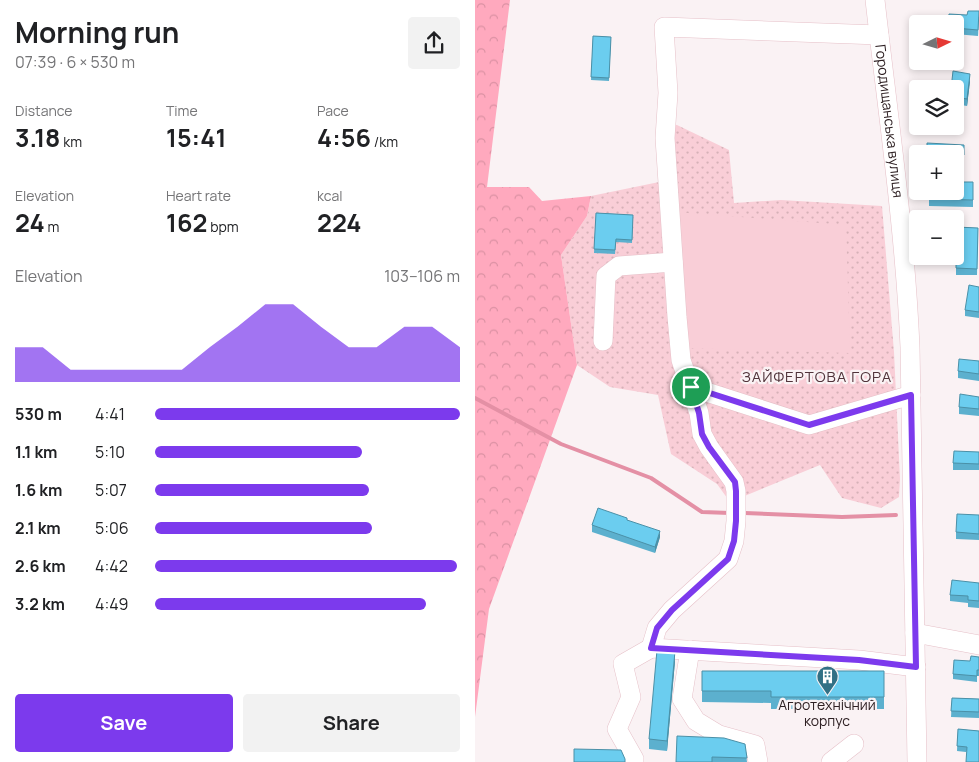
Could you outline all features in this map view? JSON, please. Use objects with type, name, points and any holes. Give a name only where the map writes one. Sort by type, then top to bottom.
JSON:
[{"type":"street","name":"Городищанська вулиця","points":[[875,0],[903,240],[909,310],[917,762]]},
{"type":"street","points":[[651,648],[657,628],[672,610],[728,559],[734,541],[736,521],[735,482],[709,447],[702,434],[699,413],[681,360],[665,138],[668,93],[664,27],[879,35]]},
{"type":"street","points":[[603,341],[606,276],[619,266],[673,262]]},
{"type":"street","points":[[691,387],[809,425],[911,395]]},
{"type":"street","points":[[915,634],[979,645]]},
{"type":"street","points":[[634,760],[617,729],[631,696],[623,664],[651,648],[859,660],[916,667]]},
{"type":"street","points":[[690,650],[682,698],[696,721],[719,736],[755,745],[758,762]]},
{"type":"street","points":[[831,762],[854,744]]},
{"type":"shaded area","points":[[659,123],[677,125],[729,150],[734,203],[781,200],[882,206],[894,352],[900,479],[899,497],[881,508],[842,498],[820,465],[730,502],[717,484],[671,454],[658,395],[610,387],[577,365],[561,255],[587,216],[591,196],[664,181]]},
{"type":"shaded area","points":[[675,212],[846,225],[850,353],[682,348]]},
{"type":"green space","points":[[475,0],[510,0],[487,187],[529,187],[542,201],[591,196],[587,216],[561,255],[577,365],[489,609],[475,717]]},
{"type":"building","points":[[968,11],[979,11],[978,30],[964,29],[964,15],[949,15],[949,14],[967,15]]},
{"type":"building","points":[[593,36],[611,37],[609,78],[591,77]]},
{"type":"building","points":[[953,71],[970,74],[967,99],[964,98],[964,80],[952,80]]},
{"type":"building","points":[[927,143],[964,145],[927,145]]},
{"type":"building","points":[[964,182],[973,182],[973,200],[964,200]]},
{"type":"building","points":[[596,213],[633,215],[632,240],[616,239],[615,250],[594,249]]},
{"type":"building","points":[[964,227],[978,228],[977,269],[956,268],[956,265],[964,265]]},
{"type":"building","points":[[969,285],[979,287],[979,312],[965,310]]},
{"type":"building","points":[[959,359],[979,361],[979,374],[958,371]]},
{"type":"building","points":[[960,394],[979,397],[979,409],[959,407]]},
{"type":"building","points":[[954,451],[979,452],[979,464],[953,463]]},
{"type":"building","points":[[598,508],[660,531],[655,547],[592,525]]},
{"type":"building","points":[[957,514],[979,515],[979,534],[956,532]]},
{"type":"building","points":[[952,580],[979,583],[979,601],[968,600],[968,596],[950,595]]},
{"type":"building","points":[[657,650],[675,651],[667,741],[649,739]]},
{"type":"building","points":[[971,656],[979,657],[977,676],[953,674],[954,660],[970,661]]},
{"type":"building","points":[[702,671],[884,671],[884,697],[771,697],[771,691],[702,691]]},
{"type":"building","points":[[952,698],[979,699],[979,712],[951,711]]},
{"type":"building","points":[[958,729],[979,731],[979,762],[966,762],[967,747],[957,746]]},
{"type":"building","points":[[677,736],[724,738],[745,744],[747,758],[712,757],[712,762],[676,762]]},
{"type":"building","points":[[574,749],[621,750],[625,762],[574,762]]},
{"type":"waterway","points":[[475,398],[561,444],[651,478],[702,512],[730,513]]},
{"type":"waterway","points":[[745,513],[842,517],[896,515]]},
{"type":"place","name":"Агротехнічний корпус","points":[[827,696]]},
{"type":"district","name":"ЗАЙФЕРТОВА ГОРА","points":[[817,377]]},
{"type":"route","points":[[691,387],[809,425],[911,395],[916,667],[859,660],[651,648],[657,628],[672,610],[728,559],[734,541],[736,521],[735,482],[709,447],[702,434],[699,413],[691,387]]}]
